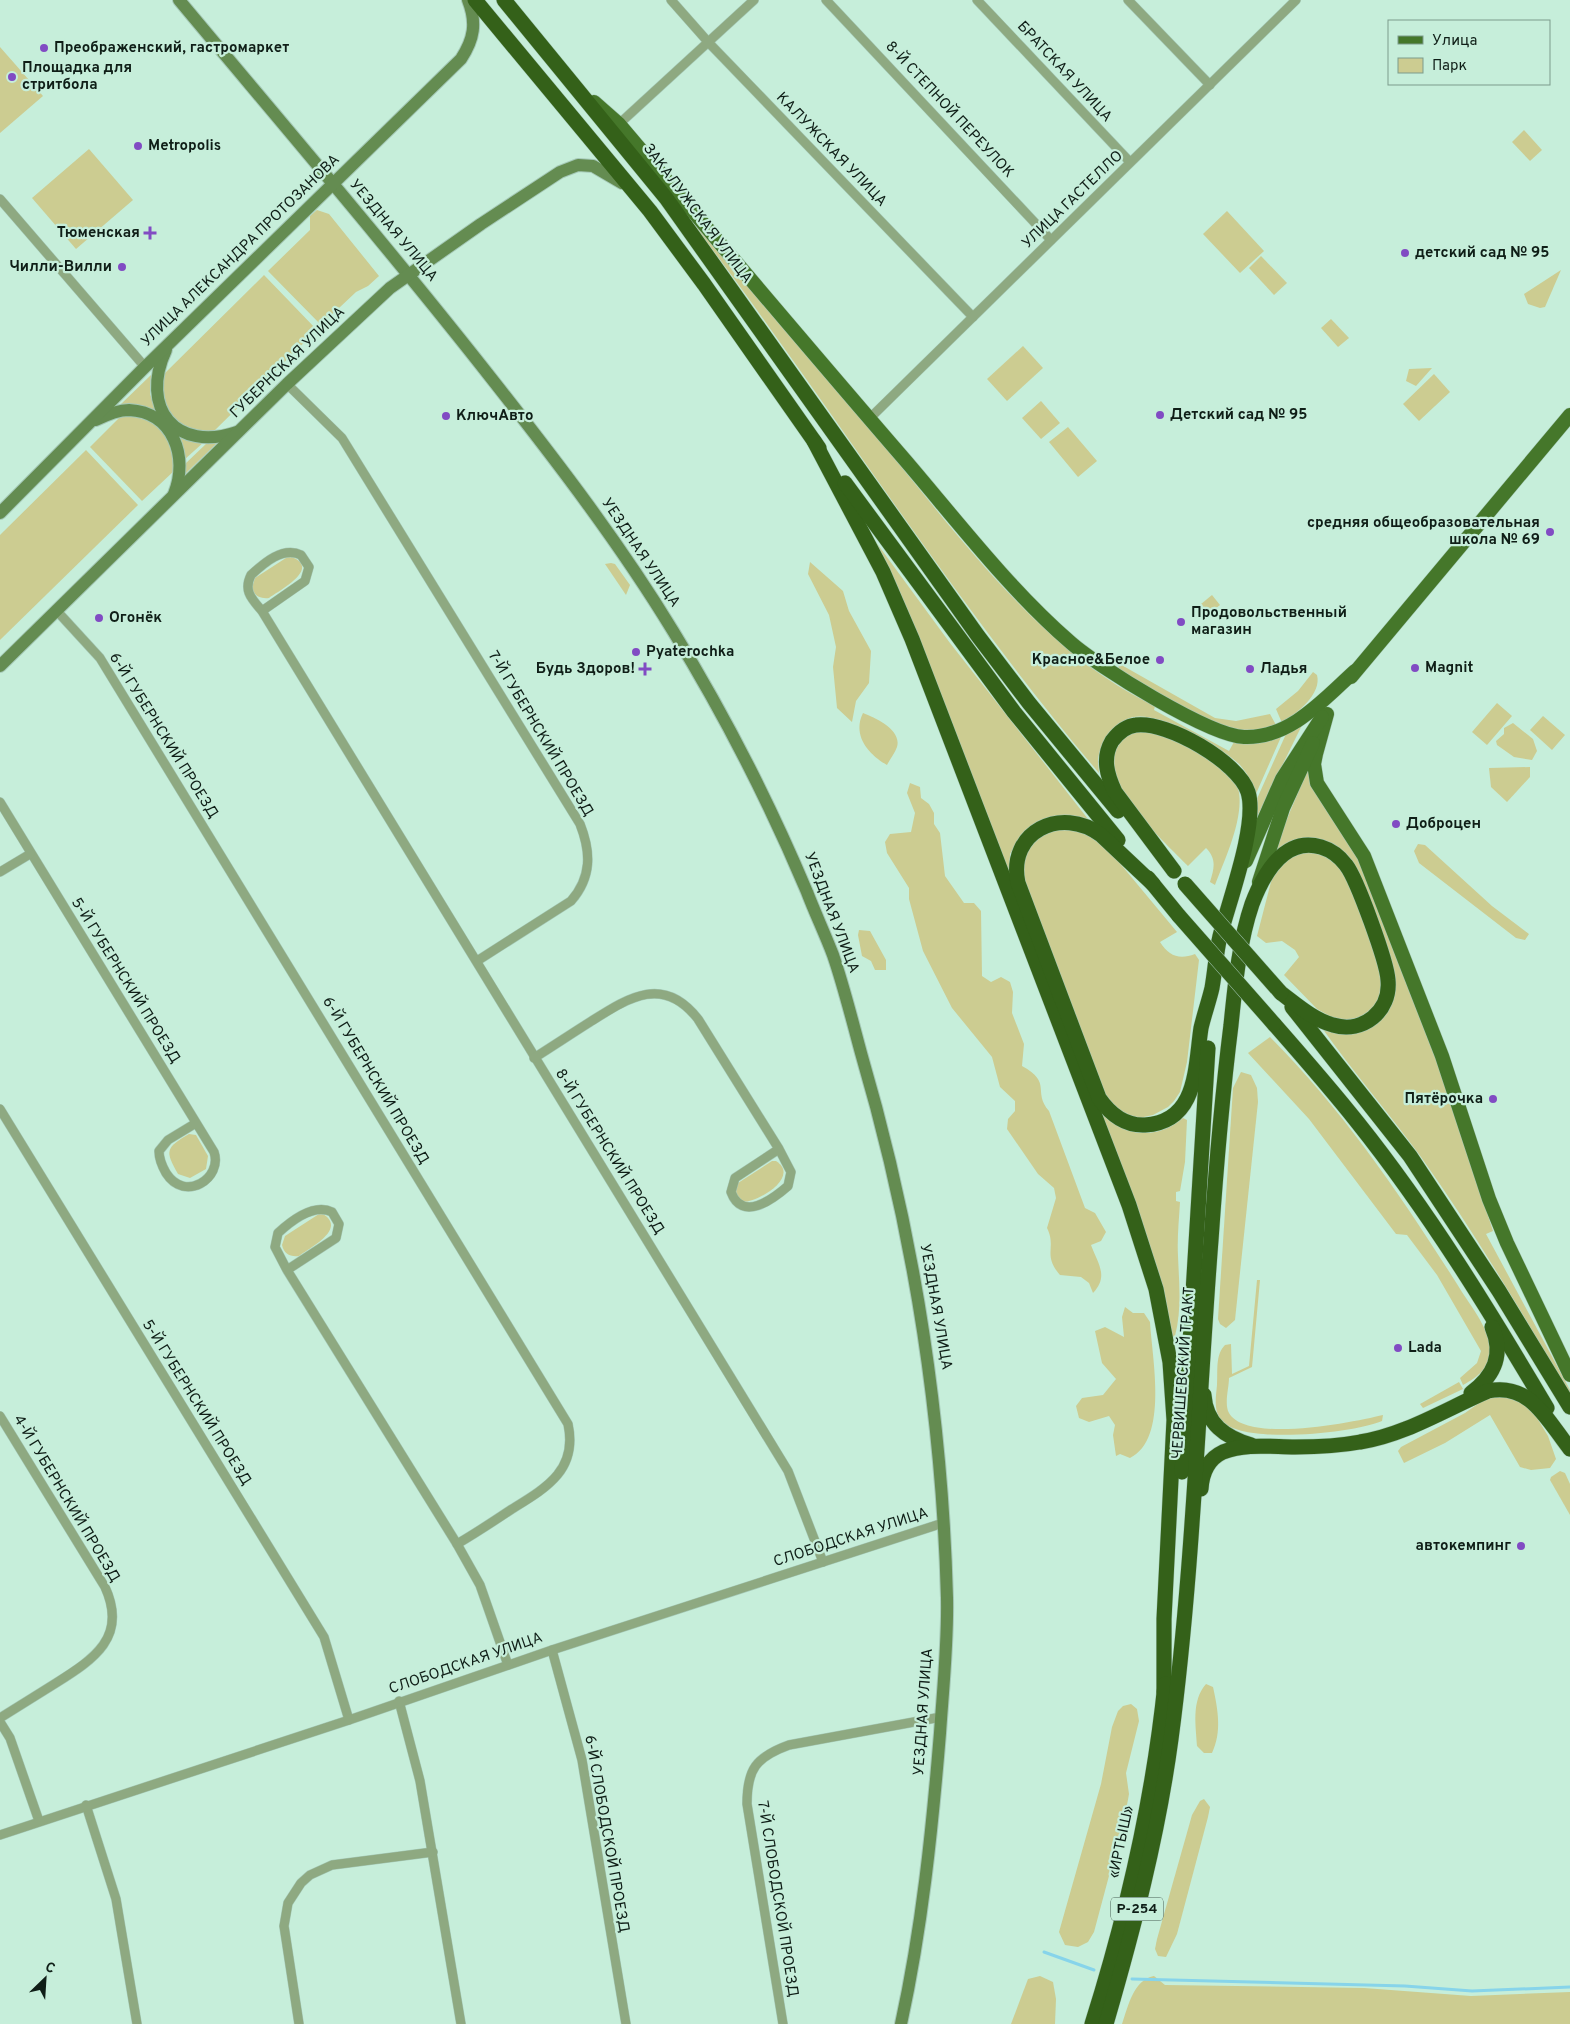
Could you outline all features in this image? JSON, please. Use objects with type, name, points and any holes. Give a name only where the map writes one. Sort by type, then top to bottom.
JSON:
[{"type":"highway","points":[[475,0],[636,194],[704,284],[814,441],[1008,705],[1179,916],[1359,1124],[1404,1185],[1482,1300],[1570,1449]]},
{"type":"highway","name":"ЗАКАЛУЖСКАЯ УЛИЦА","points":[[504,0],[666,198],[852,458],[912,546],[1029,703],[1116,809],[1174,871]]},
{"type":"highway","points":[[814,441],[883,572],[912,639],[1129,1204],[1156,1289],[1167,1338],[1174,1420],[1164,1619],[1164,1692]]},
{"type":"highway","points":[[1153,884],[1101,835],[1093,829],[1075,823],[1055,823],[1039,830],[1020,847],[1016,862],[1018,884],[1095,1088],[1104,1106],[1119,1119],[1136,1125],[1158,1123],[1174,1116],[1185,1103],[1196,1073],[1202,1026],[1212,987],[1220,936],[1229,904],[1249,818],[1249,796],[1244,783],[1229,766],[1179,734],[1155,727],[1135,725],[1120,732],[1110,745],[1106,761],[1109,781],[1114,792],[1174,871],[1185,884],[1281,993],[1410,1156],[1498,1291],[1570,1407]]},
{"type":"highway","name":"ЧЕРВИШЕВСКИЙ ТРАКТ","points":[[1171,1738],[1183,1634],[1219,1132],[1232,1011],[1242,949],[1252,906],[1264,879],[1282,854],[1303,846],[1315,846],[1328,850],[1344,862],[1353,876],[1387,972],[1388,988],[1383,1005],[1372,1019],[1354,1027],[1344,1027],[1324,1022],[1281,993]]},
{"type":"highway","name":"ЧЕРВИШЕВСКИЙ ТРАКТ","points":[[1164,1692],[1189,1368],[1212,987]]},
{"type":"highway","points":[[1453,1406],[1484,1383],[1497,1360],[1495,1334],[1482,1300]]},
{"type":"highway","points":[[1202,1361],[1204,1402],[1210,1420],[1226,1435],[1257,1446]]},
{"type":"highway","points":[[1171,1738],[1191,1631],[1204,1472],[1211,1460],[1234,1449],[1257,1446],[1319,1447],[1361,1442],[1394,1433],[1488,1391],[1500,1388],[1516,1390],[1530,1399],[1570,1449]]},
{"type":"highway","name":"«ИРТЫШ»","points":[[1092,2024],[1120,1930],[1134,1872],[1151,1786],[1164,1692]]},
{"type":"highway","name":"«ИРТЫШ»","points":[[1106,2024],[1146,1873],[1171,1738]]},
{"type":"main road","points":[[573,85],[619,124],[869,419],[1015,587],[1060,633],[1102,666],[1210,728],[1245,738],[1267,735],[1281,730],[1307,713],[1355,670]]},
{"type":"main road","points":[[1229,904],[1282,779],[1299,750],[1355,670],[1570,414]]},
{"type":"main road","points":[[1252,906],[1283,808],[1330,708]]},
{"type":"main road","points":[[1330,708],[1316,754],[1317,783],[1345,824],[1367,863],[1442,1056],[1489,1200],[1507,1243],[1570,1375]]},
{"type":"street","name":"УЕЗДНАЯ УЛИЦА","points":[[179,0],[409,274],[585,501],[672,629],[735,740],[789,850],[832,954],[880,1116],[896,1183],[924,1326],[940,1470],[947,1603],[941,1717],[922,1913],[901,2024]]},
{"type":"street","name":"УЛИЦА АЛЕКСАНДРА ПРОТОЗАНОВА","points":[[0,513],[145,367],[461,59],[470,45],[474,31],[474,14],[468,0]]},
{"type":"street","name":"КАЛУЖСКАЯ УЛИЦА","points":[[671,0],[709,43],[973,317]]},
{"type":"street","points":[[619,124],[754,0]]},
{"type":"street","name":"8-Й СТЕПНОЙ ПЕРЕУЛОК","points":[[826,0],[1051,240]]},
{"type":"street","name":"БРАТСКАЯ УЛИЦА","points":[[977,0],[1130,162]]},
{"type":"street","points":[[1128,0],[1210,85]]},
{"type":"street","name":"УЛИЦА ГАСТЕЛЛО","points":[[869,419],[1210,85],[1291,2]]},
{"type":"street","name":"ГУБЕРНСКАЯ УЛИЦА","points":[[0,666],[287,384],[384,294],[409,274],[560,172],[578,165],[594,166],[610,174],[636,194]]},
{"type":"street","points":[[0,198],[145,367]]},
{"type":"street","points":[[170,344],[161,362],[156,380],[158,402],[167,419],[182,432],[199,438],[219,438],[241,430]]},
{"type":"street","name":"7-Й ГУБЕРНСКИЙ ПРОЕЗД","points":[[287,384],[342,438],[580,824],[586,838],[588,872],[571,901],[477,961]]},
{"type":"street","points":[[91,422],[113,413],[129,410],[148,414],[161,424],[171,435],[180,450],[179,481],[172,498]]},
{"type":"street","points":[[262,611],[305,581],[309,567],[301,555],[287,551],[250,575],[247,589],[250,596],[262,611],[477,961]]},
{"type":"street","name":"6-Й ГУБЕРНСКИЙ ПРОЕЗД","points":[[56,610],[100,658],[568,1424],[570,1436],[567,1457],[551,1483],[457,1544]]},
{"type":"street","name":"5-Й ГУБЕРНСКИЙ ПРОЕЗД","points":[[0,802],[30,854],[214,1152],[216,1166],[213,1173],[189,1188],[181,1188],[175,1184],[162,1166],[160,1151],[168,1140],[196,1123]]},
{"type":"street","points":[[0,872],[30,854]]},
{"type":"street","name":"8-Й ГУБЕРНСКИЙ ПРОЕЗД","points":[[477,961],[534,1058],[788,1471],[823,1562]]},
{"type":"street","points":[[534,1058],[628,998],[650,993],[672,998],[687,1006],[698,1019],[779,1149],[791,1172],[788,1186],[753,1208],[739,1204],[732,1192],[735,1178],[779,1149]]},
{"type":"street","name":"5-Й ГУБЕРНСКИЙ ПРОЕЗД","points":[[0,1109],[324,1637],[349,1720]]},
{"type":"street","points":[[287,1270],[336,1238],[340,1224],[332,1212],[318,1208],[311,1211],[278,1233],[275,1247],[287,1270],[457,1544],[480,1585],[508,1665]]},
{"type":"street","name":"4-Й ГУБЕРНСКИЙ ПРОЕЗД","points":[[0,1416],[104,1587],[112,1608],[112,1619],[107,1641],[93,1659],[0,1718]]},
{"type":"street","name":"СЛОБОДСКАЯ УЛИЦА","points":[[0,1835],[86,1805],[349,1720],[399,1701],[552,1650],[943,1523]]},
{"type":"street","name":"6-Й СЛОБОДСКОЙ ПРОЕЗД","points":[[552,1650],[582,1760],[626,2024]]},
{"type":"street","points":[[399,1701],[420,1781],[461,2024]]},
{"type":"street","name":"7-Й СЛОБОДСКОЙ ПРОЕЗД","points":[[783,2024],[747,1804],[747,1785],[755,1765],[774,1750],[789,1745],[941,1717]]},
{"type":"street","points":[[0,1722],[10,1738],[38,1821]]},
{"type":"street","points":[[86,1805],[116,1899],[137,2024]]},
{"type":"street","points":[[300,2024],[284,1926],[288,1903],[297,1887],[310,1875],[332,1865],[433,1852]]},
{"type":"green space","points":[[0,47],[43,96],[0,133]]},
{"type":"green space","points":[[1524,130],[1542,150],[1530,161],[1512,142]]},
{"type":"green space","points":[[89,149],[133,200],[76,249],[32,198]]},
{"type":"green space","points":[[661,181],[964,543],[1034,619],[1072,653],[1112,682],[1155,706],[1154,710],[1229,751],[1234,742],[1265,741],[1281,737],[1255,796],[1248,776],[1240,765],[1231,758],[1203,739],[1185,730],[1151,718],[1137,717],[1126,720],[1112,732],[1099,754],[1099,773],[1055,720],[970,609],[756,308]]},
{"type":"green space","points":[[317,210],[329,214],[379,276],[368,286],[356,292],[321,325],[268,271],[310,230],[310,216]]},
{"type":"green space","points":[[1227,211],[1264,251],[1240,273],[1203,234]]},
{"type":"green space","points":[[1261,256],[1287,283],[1274,295],[1249,268]]},
{"type":"green space","points":[[1561,270],[1545,307],[1540,308],[1528,304],[1524,294]]},
{"type":"green space","points":[[264,275],[317,330],[213,432],[199,431],[182,424],[166,408],[162,376]]},
{"type":"green space","points":[[1331,319],[1349,338],[1338,347],[1321,328]]},
{"type":"green space","points":[[1023,346],[1043,368],[1007,401],[987,379]]},
{"type":"green space","points":[[1432,368],[1416,386],[1406,381],[1409,369]]},
{"type":"green space","points":[[1434,374],[1450,392],[1419,421],[1403,404]]},
{"type":"green space","points":[[151,375],[150,394],[158,415],[120,405]]},
{"type":"green space","points":[[1041,401],[1060,423],[1041,439],[1022,418]]},
{"type":"green space","points":[[122,415],[138,417],[154,424],[166,435],[174,450],[175,470],[142,501],[90,447]]},
{"type":"green space","points":[[1068,427],[1097,461],[1078,477],[1049,442]]},
{"type":"green space","points":[[175,432],[204,442],[184,460]]},
{"type":"green space","points":[[218,442],[185,474],[185,464],[207,443]]},
{"type":"green space","points":[[86,450],[138,505],[0,640],[0,535]]},
{"type":"green space","points":[[870,534],[950,643],[1088,819],[1073,816],[1019,839],[1010,854],[1010,879]]},
{"type":"green space","points":[[289,556],[298,561],[302,566],[297,578],[269,598],[256,595],[252,587],[255,578]]},
{"type":"green space","points":[[810,562],[843,591],[849,611],[871,651],[869,683],[856,701],[852,722],[837,708],[833,667],[836,647],[829,615],[808,574]]},
{"type":"green space","points":[[605,564],[615,564],[630,585],[626,595]]},
{"type":"green space","points":[[1212,595],[1220,605],[1209,614],[1201,604]]},
{"type":"green space","points":[[1118,663],[1215,718],[1236,721],[1270,714],[1276,725],[1266,729],[1242,732],[1202,718],[1119,670]]},
{"type":"green space","points":[[1313,672],[1317,675],[1318,682],[1312,696],[1301,708],[1282,723],[1276,709],[1298,691]]},
{"type":"green space","points":[[1497,703],[1512,716],[1487,745],[1472,732]]},
{"type":"green space","points":[[863,713],[887,726],[896,735],[897,747],[887,765],[868,750],[864,743],[859,729]]},
{"type":"green space","points":[[1543,716],[1565,735],[1552,750],[1530,730]]},
{"type":"green space","points":[[1304,721],[1255,821],[1256,801],[1286,734]]},
{"type":"green space","points":[[1513,723],[1533,739],[1537,751],[1532,760],[1514,757],[1497,745],[1496,741],[1504,734],[1504,728]]},
{"type":"green space","points":[[1140,731],[1164,737],[1186,746],[1223,769],[1234,779],[1240,803],[1238,817],[1235,832],[1215,885],[1210,882],[1213,860],[1206,848],[1188,866],[1150,827],[1124,793],[1116,776],[1114,760],[1118,746],[1122,741]]},
{"type":"green space","points":[[1309,766],[1354,848],[1444,1079],[1493,1231],[1486,1234],[1570,1390],[1570,1395],[1498,1274],[1441,1186],[1409,1141],[1322,1028],[1343,1034],[1393,999],[1338,848],[1272,855]]},
{"type":"green space","points":[[1530,767],[1530,777],[1507,802],[1491,787],[1489,768]]},
{"type":"green space","points":[[910,783],[920,787],[921,798],[929,804],[934,813],[934,824],[940,833],[945,876],[964,903],[974,903],[981,911],[982,976],[991,982],[1001,977],[1010,982],[1013,992],[1012,1013],[1024,1044],[1022,1066],[1037,1077],[1040,1082],[1044,1104],[1049,1111],[1085,1208],[1095,1213],[1106,1232],[1101,1241],[1091,1245],[1101,1270],[1098,1287],[1093,1293],[1089,1283],[1081,1277],[1060,1275],[1052,1262],[1051,1241],[1047,1228],[1056,1198],[1054,1188],[1038,1174],[1007,1129],[1008,1119],[1015,1111],[1015,1101],[1000,1087],[992,1057],[952,1008],[923,951],[909,899],[909,888],[887,853],[885,842],[890,834],[911,832],[915,813],[907,793]]},
{"type":"green space","points":[[1055,829],[1079,829],[1108,849],[1177,932],[1160,942],[1163,947],[1175,956],[1184,957],[1195,954],[1199,960],[1187,1062],[1180,1092],[1168,1107],[1153,1115],[1139,1118],[1124,1114],[1108,1101],[1026,891],[1023,869],[1026,853],[1036,840]]},
{"type":"green space","points":[[1418,844],[1425,845],[1492,906],[1529,934],[1525,940],[1516,938],[1419,863],[1414,851]]},
{"type":"green space","points":[[1297,852],[1320,852],[1345,871],[1379,962],[1382,990],[1376,1004],[1366,1015],[1347,1021],[1335,1019],[1317,1009],[1284,975],[1299,957],[1295,950],[1282,941],[1266,943],[1257,936],[1276,868]]},
{"type":"green space","points":[[859,930],[870,931],[886,960],[886,970],[875,970],[871,961],[862,956],[858,935]]},
{"type":"green space","points":[[1270,1037],[1322,1094],[1370,1155],[1415,1219],[1482,1323],[1488,1339],[1490,1355],[1483,1370],[1463,1385],[1460,1378],[1477,1363],[1481,1351],[1437,1275],[1407,1235],[1396,1234],[1309,1119],[1248,1053]]},
{"type":"green space","points":[[1241,1072],[1251,1075],[1257,1088],[1258,1102],[1235,1320],[1226,1328],[1220,1324],[1218,1319],[1233,1088]]},
{"type":"green space","points":[[1097,1109],[1116,1125],[1138,1133],[1161,1131],[1183,1118],[1187,1120],[1185,1162],[1180,1191],[1176,1192],[1176,1201],[1180,1202],[1178,1242],[1180,1296],[1175,1336],[1172,1337]]},
{"type":"green space","points":[[189,1134],[196,1135],[208,1156],[206,1169],[190,1178],[178,1174],[169,1155],[175,1143]]},
{"type":"green space","points":[[772,1161],[776,1161],[782,1167],[783,1174],[780,1181],[766,1194],[742,1202],[735,1192],[738,1183]]},
{"type":"green space","points":[[319,1214],[323,1214],[329,1220],[331,1226],[329,1232],[318,1243],[299,1256],[286,1253],[282,1245],[285,1236]]},
{"type":"green space","points":[[1257,1280],[1260,1280],[1252,1367],[1229,1378],[1227,1401],[1229,1413],[1240,1422],[1257,1427],[1278,1429],[1326,1426],[1383,1415],[1382,1421],[1325,1433],[1275,1435],[1252,1433],[1234,1428],[1222,1421],[1217,1413],[1216,1404],[1218,1358],[1225,1345],[1231,1344],[1232,1374],[1249,1366]]},
{"type":"green space","points":[[1125,1307],[1133,1313],[1144,1313],[1150,1322],[1155,1376],[1154,1416],[1150,1434],[1142,1448],[1130,1458],[1120,1454],[1116,1456],[1113,1435],[1115,1425],[1109,1416],[1089,1422],[1079,1418],[1076,1406],[1082,1398],[1103,1395],[1116,1379],[1102,1363],[1095,1331],[1105,1327],[1124,1337],[1122,1317]]},
{"type":"green space","points":[[1459,1382],[1463,1389],[1423,1408],[1420,1404]]},
{"type":"green space","points":[[1507,1393],[1531,1408],[1548,1436],[1556,1459],[1550,1468],[1531,1470],[1520,1467],[1490,1415],[1445,1443],[1404,1463],[1398,1451],[1401,1447],[1465,1413],[1489,1396]]},
{"type":"green space","points":[[1560,1471],[1565,1473],[1570,1484],[1570,1515],[1550,1480],[1551,1477]]},
{"type":"green space","points":[[1206,1684],[1213,1687],[1218,1712],[1217,1737],[1212,1753],[1204,1753],[1197,1746],[1196,1706],[1201,1691]]},
{"type":"green space","points":[[1131,1704],[1137,1709],[1139,1721],[1126,1773],[1129,1794],[1125,1816],[1094,1932],[1088,1942],[1078,1947],[1065,1945],[1059,1932],[1101,1784],[1112,1727],[1118,1711],[1123,1706]]},
{"type":"green space","points":[[1204,1799],[1210,1807],[1208,1817],[1177,1934],[1166,1957],[1158,1956],[1155,1949],[1157,1939],[1192,1815],[1200,1801]]},
{"type":"green space","points":[[1040,1976],[1053,1982],[1056,1999],[1055,2024],[1011,2024],[1028,1979]]},
{"type":"green space","points":[[1154,1976],[1165,1985],[1364,1988],[1471,1996],[1570,1992],[1570,2024],[1122,2024],[1136,1988]]},
{"type":"waterway","points":[[1044,1952],[1094,1970]]},
{"type":"waterway","points":[[1132,1979],[1405,1986],[1472,1991],[1570,1987]]},
{"type":"place","name":"Преображенский, гастромаркет","points":[[44,48]]},
{"type":"place","name":"Площадка для стритбола","points":[[12,77]]},
{"type":"place","name":"Metropolis","points":[[138,146]]},
{"type":"place","name":"Тюменская","points":[[150,233]]},
{"type":"place","name":"детский сад № 95","points":[[1405,253]]},
{"type":"place","name":"Чилли-Вилли","points":[[122,267]]},
{"type":"place","name":"Детский сад № 95","points":[[1160,415]]},
{"type":"place","name":"КлючАвто","points":[[446,416]]},
{"type":"place","name":"средняя общеобразовательная школа № 69","points":[[1550,532]]},
{"type":"place","name":"Огонёк","points":[[99,618]]},
{"type":"place","name":"Продовольственный магазин","points":[[1181,622]]},
{"type":"place","name":"Pyaterochka","points":[[636,652]]},
{"type":"place","name":"Красное&Белое","points":[[1160,660]]},
{"type":"place","name":"Magnit","points":[[1415,668]]},
{"type":"place","name":"Будь Здоров!","points":[[645,669]]},
{"type":"place","name":"Ладья","points":[[1250,669]]},
{"type":"place","name":"Доброцен","points":[[1396,824]]},
{"type":"place","name":"Пятёрочка","points":[[1493,1099]]},
{"type":"place","name":"Lada","points":[[1398,1348]]},
{"type":"place","name":"автокемпинг","points":[[1521,1546]]}]
